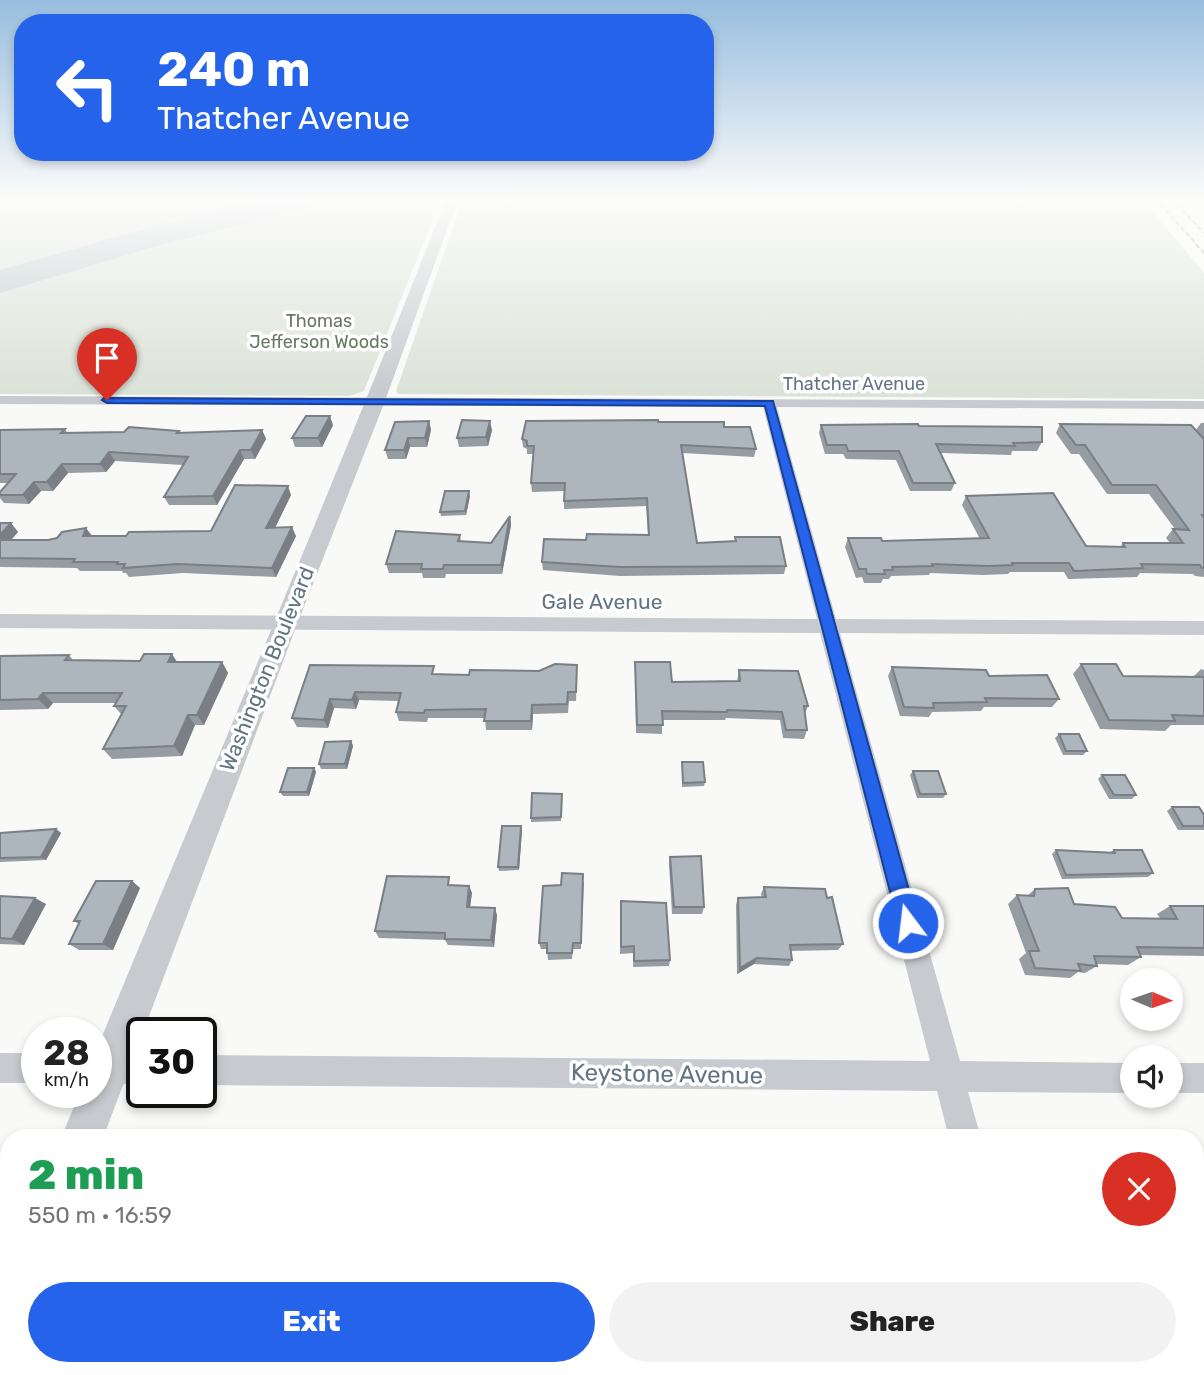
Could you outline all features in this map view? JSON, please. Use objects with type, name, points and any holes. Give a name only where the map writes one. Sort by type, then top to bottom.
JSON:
[{"type":"street","name":"Washington Boulevard","points":[[86,1129],[116,1069],[285,622],[376,401],[428,263]]},
{"type":"street","name":"Thatcher Avenue","points":[[0,400],[1204,405]]},
{"type":"street","points":[[769,403],[963,1129]]},
{"type":"street","name":"Gale Avenue","points":[[0,621],[1204,628]]},
{"type":"street","points":[[0,1068],[21,1068]]},
{"type":"street","name":"Keystone Avenue","points":[[217,1070],[1120,1078]]},
{"type":"street","points":[[1183,1078],[1204,1078]]},
{"type":"green space","name":"Thomas Jefferson Woods","points":[[0,263],[415,263],[364,391],[349,396],[0,394]]},
{"type":"green space","points":[[441,263],[1196,263],[1204,273],[1204,399],[398,394],[396,391]]},
{"type":"shaded area","points":[[24,263],[99,263],[0,293],[0,270]]},
{"type":"building","points":[[306,416],[330,416],[318,438],[292,438]]},
{"type":"building","points":[[462,420],[490,421],[486,437],[457,438]]},
{"type":"building","points":[[429,421],[425,438],[408,438],[404,450],[385,450],[395,422]]},
{"type":"building","points":[[526,421],[724,422],[724,427],[750,427],[756,449],[681,445],[697,543],[736,541],[735,537],[780,537],[786,566],[620,567],[542,562],[544,539],[586,540],[587,534],[649,535],[647,498],[564,501],[565,483],[531,483],[534,446],[527,446],[527,441],[522,439]]},
{"type":"building","points":[[1060,424],[1191,425],[1204,439],[1204,568],[1200,565],[1141,564],[1143,568],[1074,571],[1069,563],[1012,563],[1013,565],[932,564],[933,566],[892,567],[893,570],[884,570],[885,574],[867,574],[866,569],[859,569],[848,538],[881,538],[882,541],[989,538],[966,496],[1053,493],[1086,546],[1125,547],[1123,543],[1183,543],[1173,529],[1189,530],[1156,485],[1112,485],[1085,445],[1076,445]]},
{"type":"building","points":[[821,425],[1042,427],[1042,442],[1013,443],[1015,446],[936,444],[955,483],[913,483],[899,451],[848,451],[846,445],[827,445]]},
{"type":"building","points":[[129,427],[179,431],[177,433],[262,430],[251,450],[240,450],[213,496],[164,497],[188,457],[109,452],[100,464],[62,464],[47,482],[34,482],[23,495],[0,495],[16,474],[0,474],[0,430],[124,432]]},
{"type":"building","points":[[235,485],[288,486],[266,528],[292,527],[272,568],[177,564],[123,568],[125,564],[117,564],[118,562],[0,558],[0,540],[48,540],[57,538],[62,532],[86,528],[83,536],[126,536],[129,532],[211,531]]},
{"type":"building","points":[[445,491],[469,491],[465,511],[440,512]]},
{"type":"building","points":[[510,516],[501,565],[444,565],[443,569],[421,569],[422,564],[386,564],[396,531],[460,535],[458,541],[491,543]]},
{"type":"building","points":[[0,523],[11,523],[0,535]]},
{"type":"building","points":[[144,654],[172,654],[168,662],[222,662],[197,715],[188,715],[174,746],[103,749],[126,706],[114,706],[122,693],[43,693],[38,699],[0,700],[0,656],[69,655],[65,660],[140,661]]},
{"type":"building","points":[[635,662],[670,662],[672,682],[740,681],[739,670],[798,671],[808,706],[804,706],[807,730],[786,730],[782,712],[727,710],[662,711],[663,725],[637,725]]},
{"type":"building","points":[[555,664],[577,665],[576,692],[568,692],[567,704],[532,705],[531,721],[484,721],[486,709],[396,712],[401,693],[355,692],[352,700],[330,699],[324,720],[292,718],[310,665],[434,666],[432,674],[469,675],[470,670],[539,671]]},
{"type":"building","points":[[1081,664],[1116,664],[1123,676],[1204,677],[1204,716],[1172,715],[1175,721],[1109,720]]},
{"type":"building","points":[[892,667],[986,670],[989,676],[1047,675],[1059,699],[985,698],[987,702],[933,703],[934,708],[904,707]]},
{"type":"building","points":[[1059,734],[1079,734],[1087,751],[1066,751]]},
{"type":"building","points":[[351,741],[345,764],[319,764],[325,742]]},
{"type":"building","points":[[682,762],[703,762],[705,782],[683,783]]},
{"type":"building","points":[[288,768],[314,768],[307,792],[280,792]]},
{"type":"building","points":[[913,771],[938,771],[946,794],[920,794]]},
{"type":"building","points":[[1102,775],[1125,775],[1136,795],[1114,795]]},
{"type":"building","points":[[532,793],[562,794],[561,817],[531,818]]},
{"type":"building","points":[[1172,807],[1199,807],[1204,815],[1204,826],[1183,826]]},
{"type":"building","points":[[502,826],[521,826],[518,867],[498,867]]},
{"type":"building","points":[[56,829],[41,857],[0,858],[0,833]]},
{"type":"building","points":[[1056,850],[1115,853],[1114,850],[1142,850],[1153,873],[1066,875]]},
{"type":"building","points":[[701,856],[704,907],[674,907],[670,857]]},
{"type":"building","points":[[562,873],[583,874],[581,943],[573,943],[572,953],[547,953],[547,943],[539,943],[543,886],[561,885]]},
{"type":"building","points":[[387,876],[449,877],[448,885],[469,886],[467,907],[495,908],[491,940],[445,939],[445,933],[375,931]]},
{"type":"building","points":[[96,881],[132,881],[103,944],[69,944],[80,921],[74,921]]},
{"type":"building","points":[[764,887],[825,889],[827,898],[832,897],[843,944],[790,945],[792,960],[757,958],[740,968],[738,898],[766,897]]},
{"type":"building","points":[[1068,888],[1074,904],[1115,907],[1122,918],[1177,919],[1170,906],[1204,906],[1204,948],[1137,947],[1141,957],[1094,956],[1097,966],[1078,964],[1081,971],[1035,968],[1029,951],[1039,951],[1017,895],[1034,896],[1035,889]]},
{"type":"building","points":[[0,896],[35,898],[12,939],[0,938]]},
{"type":"building","points":[[621,901],[666,903],[670,960],[634,961],[634,946],[621,947]]},
{"type":"route","points":[[107,400],[769,403],[908,923]]}]
